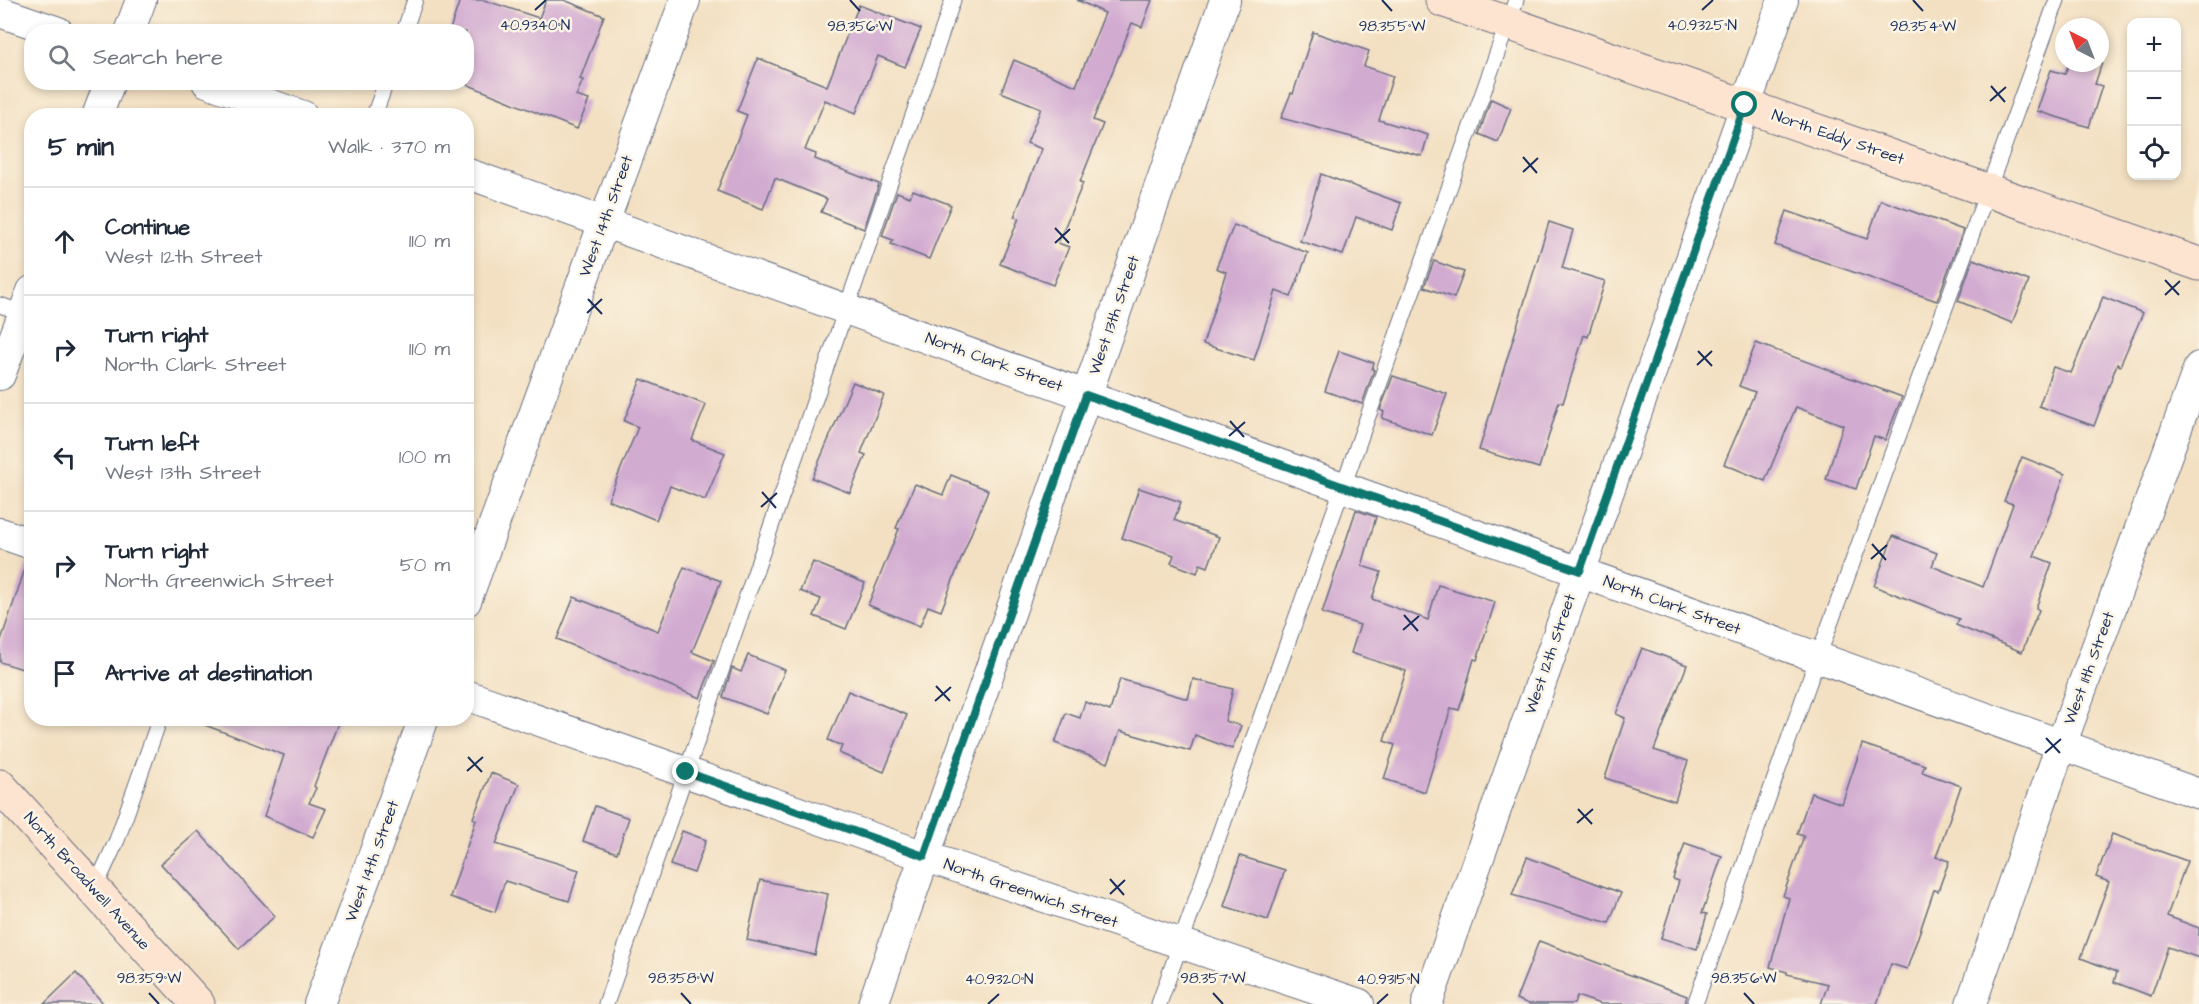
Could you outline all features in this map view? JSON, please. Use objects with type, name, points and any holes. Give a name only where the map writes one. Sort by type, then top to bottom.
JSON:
[{"type":"main road","name":"North Eddy Street","points":[[1442,0],[1512,11],[1745,105],[2199,264]]},
{"type":"main road","name":"North Broadwell Avenue","points":[[0,786],[198,1004]]},
{"type":"street","points":[[132,24],[141,0]]},
{"type":"street","name":"West 14th Street","points":[[474,579],[685,0]]},
{"type":"street","name":"West 13th Street","points":[[873,1004],[1225,0]]},
{"type":"street","name":"West 12th Street","points":[[1428,1004],[1783,0]]},
{"type":"street","points":[[0,12],[35,24]]},
{"type":"street","points":[[100,108],[107,90]]},
{"type":"street","points":[[230,90],[280,108]]},
{"type":"street","name":"North Clark Street","points":[[474,176],[2199,794]]},
{"type":"street","points":[[0,375],[18,303]]},
{"type":"street","name":"West 11th Street","points":[[1971,1004],[2061,745],[2199,367]]},
{"type":"street","points":[[0,533],[24,541]]},
{"type":"street","name":"North Greenwich Street","points":[[474,698],[924,856],[1359,1004]]},
{"type":"street","name":"West 14th Street","points":[[319,1004],[421,726]]},
{"type":"lane","points":[[407,24],[415,0]]},
{"type":"lane","points":[[606,1004],[953,0]]},
{"type":"lane","points":[[1695,1004],[1818,657],[2057,0]]},
{"type":"lane","points":[[1159,1004],[1512,11]]},
{"type":"lane","points":[[377,108],[383,90]]},
{"type":"lane","points":[[95,888],[117,840],[157,726]]},
{"type":"building","points":[[460,0],[484,0],[539,18],[546,0],[564,0],[604,16],[580,79],[583,80],[576,96],[589,100],[577,129],[474,87],[474,24],[452,24]]},
{"type":"building","points":[[1077,0],[1152,0],[1142,27],[1132,23],[1093,120],[1103,124],[1080,182],[1083,183],[1058,243],[1069,247],[1053,285],[1000,264],[1019,218],[1014,217],[1042,149],[1027,143],[1041,108],[1001,92],[1014,60],[1076,86],[1105,13]]},
{"type":"building","points":[[859,5],[921,29],[905,67],[878,56],[856,113],[825,100],[805,150],[816,154],[815,159],[879,184],[864,229],[821,212],[827,199],[775,178],[763,209],[717,191],[747,115],[737,111],[758,58],[827,86]]},
{"type":"building","points":[[1313,32],[1369,51],[1364,66],[1393,76],[1379,120],[1428,135],[1422,156],[1281,118],[1291,93],[1293,94]]},
{"type":"building","points":[[2051,70],[2065,74],[2066,72],[2099,72],[2095,84],[2102,86],[2089,127],[2037,111]]},
{"type":"building","points":[[1491,99],[1511,108],[1498,142],[1479,134]]},
{"type":"building","points":[[1321,174],[1401,203],[1392,230],[1356,217],[1343,255],[1300,241]]},
{"type":"building","points":[[913,190],[951,205],[929,259],[891,244],[893,240],[882,236],[897,192],[910,197]]},
{"type":"building","points":[[1881,200],[1963,230],[1937,301],[1775,245],[1787,211],[1867,239]]},
{"type":"building","points":[[1549,222],[1573,230],[1562,268],[1605,281],[1588,337],[1584,335],[1563,403],[1559,402],[1539,468],[1479,450]]},
{"type":"building","points":[[1234,225],[1308,253],[1291,297],[1276,291],[1254,360],[1203,344],[1226,272],[1216,268]]},
{"type":"building","points":[[1973,259],[2029,281],[2012,323],[1958,301]]},
{"type":"building","points":[[1434,261],[1464,272],[1454,298],[1424,287]]},
{"type":"building","points":[[2103,297],[2143,313],[2120,366],[2117,364],[2094,426],[2039,406],[2053,367],[2071,373]]},
{"type":"building","points":[[1756,343],[1902,397],[1885,440],[1874,436],[1856,489],[1826,479],[1843,425],[1796,407],[1765,481],[1724,464],[1755,392],[1739,386]]},
{"type":"building","points":[[1339,351],[1374,363],[1372,369],[1374,370],[1362,404],[1325,391]]},
{"type":"building","points":[[1393,376],[1447,394],[1432,435],[1382,418],[1384,412],[1380,410]]},
{"type":"building","points":[[641,379],[706,405],[692,440],[725,453],[705,500],[670,486],[656,520],[608,500],[638,427],[624,421]]},
{"type":"building","points":[[853,382],[884,395],[861,453],[866,455],[850,493],[812,478]]},
{"type":"building","points":[[2022,457],[2065,474],[2034,556],[2052,563],[2036,608],[2039,610],[2022,652],[1956,625],[1959,619],[1874,586],[1893,536],[1937,553],[1932,566],[1983,587],[2013,504],[2004,501]]},
{"type":"building","points":[[951,475],[988,490],[941,611],[928,606],[920,626],[868,605],[915,484],[943,495]]},
{"type":"building","points":[[1139,488],[1181,502],[1174,520],[1219,537],[1208,567],[1200,564],[1197,573],[1171,563],[1174,555],[1122,538]]},
{"type":"building","points":[[1356,510],[1376,517],[1362,566],[1381,572],[1372,599],[1428,620],[1438,585],[1495,602],[1477,660],[1474,659],[1459,710],[1451,708],[1425,792],[1384,779],[1395,745],[1384,741],[1406,671],[1351,653],[1360,625],[1322,613]]},
{"type":"building","points":[[813,562],[865,583],[846,629],[814,616],[821,599],[800,591]]},
{"type":"building","points":[[684,567],[721,581],[692,652],[714,661],[700,698],[557,639],[574,597],[658,631]]},
{"type":"building","points":[[24,572],[24,670],[0,662],[0,643]]},
{"type":"building","points":[[1642,648],[1687,665],[1654,750],[1688,761],[1675,801],[1605,778],[1625,718],[1616,714]]},
{"type":"building","points":[[748,655],[785,670],[767,714],[723,697],[732,668],[741,672]]},
{"type":"building","points":[[1120,679],[1188,699],[1193,679],[1233,689],[1225,721],[1241,726],[1232,749],[1195,735],[1190,751],[1120,731],[1108,763],[1055,743],[1066,713],[1080,718],[1085,702],[1110,711]]},
{"type":"building","points":[[848,691],[907,715],[884,772],[839,753],[842,746],[828,740]]},
{"type":"building","points":[[207,726],[337,726],[309,803],[326,809],[313,837],[264,816],[284,755]]},
{"type":"building","points":[[1862,744],[1925,765],[1922,772],[1961,786],[1936,857],[1949,861],[1938,891],[1934,890],[1907,969],[1891,964],[1877,1004],[1821,1004],[1828,984],[1787,974],[1787,972],[1770,967],[1789,898],[1783,896],[1804,836],[1797,834],[1811,793],[1842,804]]},
{"type":"building","points":[[491,773],[519,784],[496,844],[579,870],[569,901],[505,881],[495,912],[450,897],[476,820],[473,818]]},
{"type":"building","points":[[595,806],[629,818],[617,853],[583,841]]},
{"type":"building","points":[[198,831],[275,916],[239,949],[161,864]]},
{"type":"building","points":[[682,831],[706,840],[694,873],[670,865]]},
{"type":"building","points":[[2112,834],[2187,861],[2167,916],[2199,928],[2199,958],[2168,947],[2151,996],[2114,982],[2117,972],[2081,958],[2109,882],[2096,877]]},
{"type":"building","points":[[1685,843],[1722,856],[1702,913],[1707,914],[1697,949],[1661,938],[1679,881],[1673,879]]},
{"type":"building","points":[[1240,856],[1285,870],[1268,920],[1224,906]]},
{"type":"building","points":[[1527,857],[1621,893],[1609,923],[1512,895]]},
{"type":"building","points":[[760,880],[828,894],[815,955],[747,940]]},
{"type":"building","points":[[1539,941],[1687,996],[1685,1004],[1600,1004],[1577,996],[1574,1004],[1529,1004],[1516,999]]},
{"type":"building","points":[[76,973],[104,1004],[44,1004]]},
{"type":"route","points":[[686,772],[924,856],[1086,395],[1580,571],[1745,105]]}]
